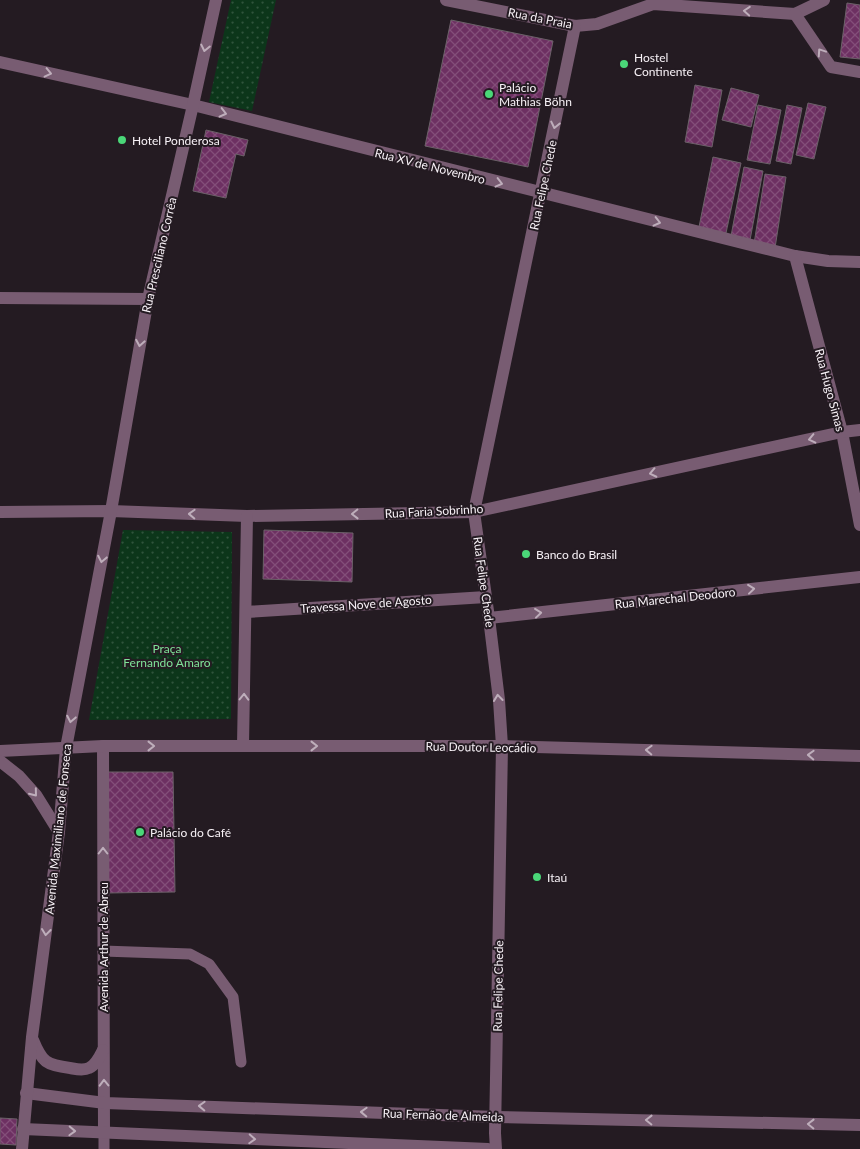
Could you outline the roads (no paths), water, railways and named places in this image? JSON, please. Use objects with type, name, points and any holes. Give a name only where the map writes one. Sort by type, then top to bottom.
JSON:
[{"type":"street","name":"Rua Presciliano Corrêa","points":[[111,511],[148,299],[216,0]]},
{"type":"street","name":"Rua da Praia","points":[[446,0],[575,26],[597,24],[653,4],[795,14],[824,0]]},
{"type":"street","points":[[795,14],[831,67],[860,72]]},
{"type":"street","name":"Rua Felipe Chede","points":[[496,1149],[502,746],[489,618],[474,512],[575,26]]},
{"type":"street","name":"Rua XV de Novembro","points":[[0,62],[193,106],[795,256],[828,261],[860,262]]},
{"type":"street","name":"Rua Hugo Simas","points":[[795,256],[842,432],[860,525]]},
{"type":"street","points":[[0,298],[148,299]]},
{"type":"street","name":"Rua Faria Sobrinho","points":[[0,512],[111,511],[246,516],[474,512],[842,432],[860,430]]},
{"type":"street","name":"Avenida Maximiliano de Fonseca","points":[[22,1149],[32,1038],[59,832],[66,748],[111,511]]},
{"type":"street","points":[[243,746],[246,516]]},
{"type":"street","name":"Rua Marechal Deodoro","points":[[489,618],[860,577]]},
{"type":"street","name":"Travessa Nove de Agosto","points":[[246,612],[486,596]]},
{"type":"street","name":"Rua Doutor Leocádio","points":[[0,751],[103,746],[502,746],[860,756]]},
{"type":"street","name":"Avenida Arthur de Abreu","points":[[103,746],[104,1132]]},
{"type":"street","points":[[0,761],[19,776],[36,795],[59,832]]},
{"type":"street","points":[[32,1038],[42,1060],[51,1066],[81,1070],[90,1068],[104,1049]]},
{"type":"street","name":"Rua Fernão de Almeida","points":[[26,1093],[105,1103],[495,1117],[860,1125]]},
{"type":"street","points":[[23,1129],[488,1149]]},
{"type":"lane","points":[[104,951],[190,954],[209,964],[233,997],[241,1062]]},
{"type":"lane","name":"Avenida Arthur de Abreu","points":[[104,1132],[104,1149]]},
{"type":"place","name":"Hostel Continente","points":[[624,64]]},
{"type":"place","name":"Palácio Mathias Böhn","points":[[489,94]]},
{"type":"place","name":"Hotel Ponderosa","points":[[122,140]]},
{"type":"place","name":"Banco do Brasil","points":[[526,554]]},
{"type":"place","name":"Palácio do Café","points":[[140,832]]},
{"type":"place","name":"Itaú","points":[[537,877]]},
{"type":"park label","name":"Praça Fernando Amaro","points":[[167,655]]}]
